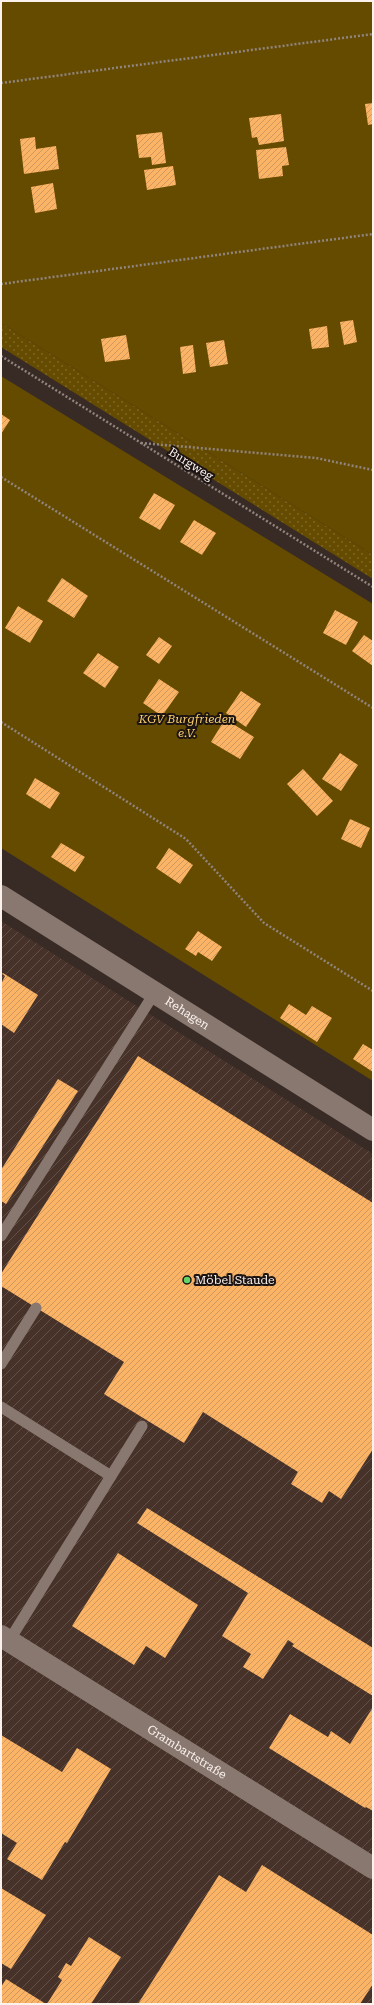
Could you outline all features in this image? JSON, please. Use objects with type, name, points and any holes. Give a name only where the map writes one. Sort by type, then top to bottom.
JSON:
[{"type":"street","name":"Rehagen","points":[[1,896],[373,1130]]},
{"type":"street","name":"Grambartstraße","points":[[5,1639],[373,1868]]},
{"type":"lane","points":[[1,1236],[154,992]]},
{"type":"lane","points":[[1,1364],[36,1308]]},
{"type":"lane","points":[[1,1407],[111,1476]]},
{"type":"lane","points":[[5,1639],[142,1426]]},
{"type":"path","points":[[1,83],[373,34]]},
{"type":"path","points":[[1,284],[373,234]]},
{"type":"path","name":"Burgweg","points":[[1,356],[373,587]]},
{"type":"path","points":[[141,443],[316,458],[373,470]]},
{"type":"path","points":[[1,477],[373,708]]},
{"type":"path","points":[[1,722],[186,839],[264,923],[373,991]]},
{"type":"shaded area","points":[[1,921],[373,1154],[373,2004],[1,2004]]},
{"type":"green space","points":[[1,1],[373,1],[373,555],[1,323]]},
{"type":"green space","points":[[1,323],[373,555],[373,579],[1,347]]},
{"type":"green space","name":"KGV Burgfrieden e.V.","points":[[1,376],[373,604],[373,1081],[1,848]]},
{"type":"building","points":[[373,103],[373,124],[368,125],[365,104]]},
{"type":"building","points":[[281,114],[284,141],[259,145],[257,137],[252,138],[249,118]]},
{"type":"building","points":[[162,132],[166,163],[152,165],[151,157],[139,158],[136,135]]},
{"type":"building","points":[[35,137],[36,149],[56,146],[59,169],[24,174],[20,139]]},
{"type":"building","points":[[286,147],[289,165],[282,166],[283,176],[259,179],[256,150]]},
{"type":"building","points":[[173,166],[176,185],[147,190],[144,170]]},
{"type":"building","points":[[53,183],[57,209],[35,213],[31,187]]},
{"type":"building","points":[[353,320],[357,342],[344,345],[340,322]]},
{"type":"building","points":[[327,326],[329,347],[312,349],[309,329]]},
{"type":"building","points":[[126,335],[130,359],[105,362],[101,339]]},
{"type":"building","points":[[224,340],[228,364],[210,367],[206,343]]},
{"type":"building","points":[[193,345],[196,372],[183,374],[180,347]]},
{"type":"building","points":[[1,414],[10,420],[1,434]]},
{"type":"building","points":[[154,493],[175,505],[160,530],[139,518]]},
{"type":"building","points":[[194,520],[216,533],[202,555],[180,542]]},
{"type":"building","points":[[62,578],[88,596],[74,618],[47,601]]},
{"type":"building","points":[[18,606],[43,621],[30,643],[5,628]]},
{"type":"building","points":[[335,610],[358,622],[346,645],[323,633]]},
{"type":"building","points":[[364,635],[373,641],[373,666],[352,651]]},
{"type":"building","points":[[159,637],[172,646],[159,664],[146,655]]},
{"type":"building","points":[[98,653],[119,667],[105,688],[83,673]]},
{"type":"building","points":[[159,679],[179,692],[162,716],[143,703]]},
{"type":"building","points":[[241,691],[261,704],[246,727],[226,713]]},
{"type":"building","points":[[225,719],[254,737],[240,759],[211,742]]},
{"type":"building","points":[[340,753],[358,765],[341,791],[322,779]]},
{"type":"building","points":[[303,769],[333,801],[317,816],[287,784]]},
{"type":"building","points":[[35,778],[60,793],[50,809],[26,794]]},
{"type":"building","points":[[350,819],[370,828],[361,848],[341,839]]},
{"type":"building","points":[[61,843],[85,857],[75,872],[51,857]]},
{"type":"building","points":[[169,848],[193,865],[180,884],[156,868]]},
{"type":"building","points":[[198,931],[222,947],[212,961],[198,952],[196,956],[185,949]]},
{"type":"building","points":[[3,973],[38,995],[14,1033],[1,1024],[1,984],[5,976],[2,974]]},
{"type":"building","points":[[289,1004],[306,1015],[312,1006],[332,1018],[317,1042],[280,1018]]},
{"type":"building","points":[[363,1044],[373,1050],[373,1072],[353,1059]]},
{"type":"building","name":"Möbel Staude","points":[[138,1056],[373,1203],[373,1449],[341,1499],[329,1491],[322,1503],[291,1484],[298,1472],[203,1412],[184,1443],[104,1394],[124,1362],[1,1286],[1,1274]]},
{"type":"building","points":[[58,1079],[78,1091],[6,1204],[1,1201],[1,1170]]},
{"type":"building","points":[[147,1508],[373,1648],[373,1696],[292,1646],[294,1644],[288,1640],[263,1679],[243,1667],[251,1654],[222,1636],[248,1593],[137,1523]]},
{"type":"building","points":[[118,1553],[198,1605],[165,1658],[146,1646],[134,1665],[72,1626]]},
{"type":"building","points":[[373,1707],[373,1811],[366,1807],[365,1808],[269,1748],[290,1714],[328,1737],[331,1731],[350,1744]]},
{"type":"building","points":[[1,1735],[62,1772],[77,1748],[111,1769],[67,1843],[65,1842],[42,1880],[7,1859],[17,1843],[1,1833]]},
{"type":"building","points":[[262,1865],[373,1935],[373,1984],[360,2004],[138,2004],[219,1875],[246,1892]]},
{"type":"building","points":[[1,1888],[46,1915],[11,1969],[1,1963]]},
{"type":"building","points":[[89,1937],[121,1957],[91,2004],[47,2004],[62,1980],[58,1977],[66,1963],[71,1966]]},
{"type":"building","points":[[6,1979],[46,2004],[1,2004],[1,1987]]},
{"type":"place","name":"Möbel Staude","points":[[187,1280]]}]
